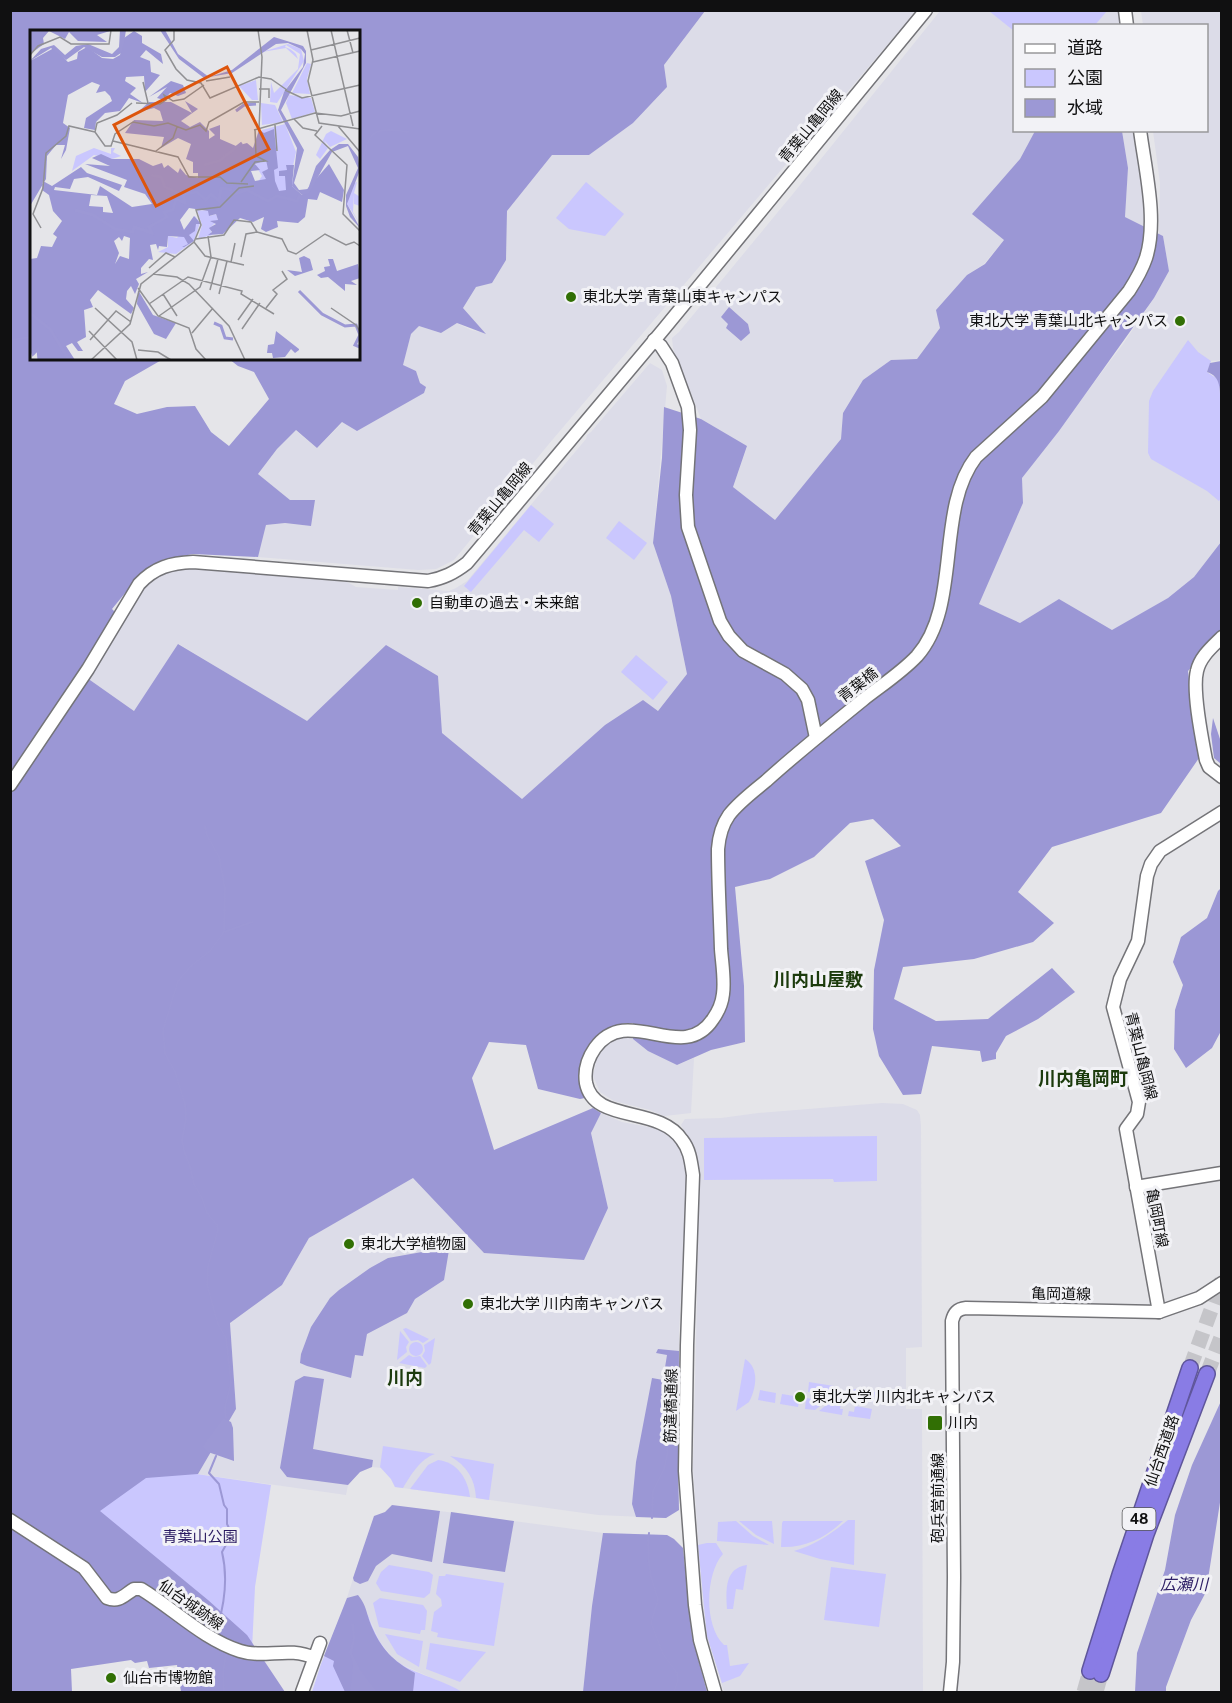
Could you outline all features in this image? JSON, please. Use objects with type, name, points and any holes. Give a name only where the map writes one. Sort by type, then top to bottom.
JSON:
[{"type":"highway","name":"仙台西道路","points":[[1190,1368],[1133,1536],[1096,1673],[1207,1374]]},
{"type":"street","name":"青葉山亀岡線","points":[[10,785],[88,669],[130,598],[147,575],[159,568],[174,563],[193,562],[428,581],[456,572],[654,340],[926,10]]},
{"type":"street","name":"青葉橋","points":[[668,1125],[610,1109],[599,1103],[590,1094],[586,1083],[586,1067],[589,1058],[601,1041],[615,1032],[635,1030],[678,1038],[700,1031],[712,1020],[720,1006],[723,993],[718,871],[721,830],[738,805],[816,738],[904,668],[922,650],[936,622],[958,499],[969,467],[976,457],[1042,397],[1129,291],[1140,273],[1150,243],[1151,226],[1140,132]]},
{"type":"street","points":[[654,340],[661,346],[672,363],[688,407],[690,430],[686,512],[688,527],[720,621],[729,636],[743,651],[785,674],[802,688],[808,700],[816,738]]},
{"type":"street","points":[[1221,637],[1202,658],[1197,671],[1196,687],[1206,760],[1209,767],[1221,777]]},
{"type":"street","name":"青葉山亀岡線","points":[[1126,1129],[1133,1122],[1139,1106],[1113,1007],[1120,979],[1138,941],[1147,876],[1151,864],[1160,851],[1221,812]]},
{"type":"street","name":"筋違橋通線","points":[[668,1125],[686,1146],[693,1174],[685,1471],[700,1640],[716,1692]]},
{"type":"street","name":"亀岡町線","points":[[1126,1129],[1159,1312]]},
{"type":"street","points":[[1136,1187],[1221,1173]]},
{"type":"street","points":[[1159,1312],[1199,1298],[1221,1283]]},
{"type":"street","name":"亀岡道線","points":[[962,1308],[1066,1308],[1159,1312]]},
{"type":"street","name":"砲兵営前通線","points":[[950,1692],[953,1662],[954,1577],[952,1321],[954,1315],[962,1308]]},
{"type":"street","name":"仙台城跡線","points":[[10,1520],[84,1568],[107,1598],[120,1599],[134,1588],[141,1589],[221,1643],[252,1654],[297,1652],[314,1658]]},
{"type":"street","points":[[302,1692],[320,1643]]},
{"type":"shaded area","points":[[11,11],[705,11],[664,65],[667,87],[633,123],[589,155],[552,155],[507,211],[506,260],[492,283],[476,287],[463,308],[486,334],[457,323],[441,333],[419,326],[411,334],[403,365],[416,371],[420,383],[426,387],[424,393],[357,431],[342,422],[317,448],[296,430],[277,449],[258,474],[290,500],[315,500],[311,526],[285,523],[266,525],[258,557],[193,554],[162,560],[144,570],[112,609],[115,612],[114,616],[80,673],[134,711],[178,644],[307,721],[386,645],[438,676],[442,733],[522,799],[605,725],[643,700],[658,711],[687,674],[671,596],[653,543],[662,458],[664,407],[701,419],[747,446],[733,487],[775,520],[841,439],[843,413],[863,380],[891,360],[917,359],[940,328],[936,310],[967,275],[985,264],[1004,240],[972,214],[1020,159],[1034,132],[1122,132],[1128,168],[1125,217],[1163,236],[1169,271],[1154,298],[1059,431],[1022,478],[1023,503],[979,604],[1020,623],[1059,599],[1112,630],[1168,598],[1194,577],[1221,542],[1221,633],[1188,671],[1199,758],[1161,813],[1052,847],[1018,892],[1054,923],[1033,942],[974,959],[903,967],[894,999],[936,1021],[988,1019],[1052,968],[1075,992],[1038,1019],[1006,1036],[996,1053],[996,1059],[982,1062],[980,1051],[932,1046],[921,1094],[903,1095],[879,1056],[873,1029],[874,970],[884,920],[865,861],[901,846],[873,819],[850,823],[814,857],[770,879],[735,887],[744,986],[745,1042],[711,1050],[677,1065],[648,1051],[633,1039],[633,1023],[619,1025],[596,1037],[582,1058],[580,1071],[585,1098],[580,1099],[538,1089],[526,1045],[489,1042],[472,1078],[494,1150],[593,1108],[601,1113],[591,1133],[608,1208],[584,1260],[484,1253],[413,1178],[309,1238],[282,1285],[230,1323],[236,1409],[198,1474],[146,1478],[100,1511],[247,1635],[285,1692],[181,1692],[177,1665],[149,1668],[147,1661],[135,1663],[131,1660],[71,1669],[72,1692],[11,1692]]},
{"type":"shaded area","name":"東北大学 青葉山東キャンパス","points":[[705,11],[916,11],[548,445],[454,560],[436,569],[418,570],[258,557],[266,525],[285,523],[311,526],[290,500],[258,474],[277,449],[295,430],[317,448],[343,422],[420,383],[416,371],[402,366],[411,334],[419,326],[441,333],[457,323],[471,330],[485,333],[463,308],[476,287],[506,260],[507,211],[552,155],[589,155],[633,123],[667,87],[664,65]]},
{"type":"shaded area","name":"東北大学 青葉山東キャンパス","points":[[940,11],[1120,11],[1121,24],[1013,24],[1013,132],[1034,132],[1020,159],[973,214],[1004,240],[984,264],[967,275],[941,328],[917,359],[891,360],[843,413],[841,439],[775,521],[733,487],[747,447],[701,419],[687,383],[680,372],[672,338],[792,195]]},
{"type":"shaded area","name":"東北大学 青葉山北キャンパス","points":[[1141,11],[1221,11],[1222,360],[1211,361],[1207,372],[1220,393],[1221,403],[1221,542],[1194,577],[1168,598],[1112,631],[1059,599],[1020,623],[978,604],[1023,503],[1022,478],[1123,344],[1169,271],[1163,236],[1159,234],[1160,183],[1153,132],[1208,132],[1208,24],[1143,24]]},
{"type":"shaded area","points":[[1122,132],[1135,132],[1147,228],[1125,217],[1128,168]]},
{"type":"shaded area","points":[[1222,361],[1221,403],[1217,381],[1212,374],[1207,372],[1210,363]]},
{"type":"shaded area","points":[[650,363],[662,370],[667,386],[653,543],[671,596],[687,674],[658,711],[643,700],[605,725],[522,800],[441,733],[438,676],[307,722],[179,644],[134,711],[87,678],[143,590],[154,578],[174,569],[347,582],[356,587],[398,590],[398,587],[449,591],[456,588],[467,581],[587,435]]},
{"type":"shaded area","points":[[1213,718],[1221,742],[1221,764],[1214,758],[1211,734]]},
{"type":"shaded area","points":[[1221,888],[1221,1031],[1212,1048],[1186,1068],[1174,1049],[1175,1010],[1183,985],[1173,962],[1181,937],[1207,918]]},
{"type":"shaded area","points":[[624,1036],[633,1036],[677,1065],[694,1058],[691,1113],[664,1116],[614,1101],[600,1092],[593,1076],[597,1058],[607,1044]]},
{"type":"shaded area","name":"東北大学 川内北キャンパス","points":[[882,1103],[903,1104],[917,1110],[921,1126],[922,1347],[906,1348],[906,1409],[922,1409],[923,1692],[724,1692],[707,1636],[693,1468],[700,1171],[692,1144],[681,1125],[685,1119],[721,1118]]},
{"type":"shaded area","name":"東北大学 川内南キャンパス","points":[[601,1113],[622,1122],[659,1129],[668,1134],[678,1146],[687,1174],[679,1333],[679,1510],[666,1518],[598,1515],[395,1487],[382,1468],[372,1467],[360,1472],[352,1480],[348,1485],[346,1495],[198,1474],[236,1409],[230,1323],[282,1285],[309,1238],[413,1177],[484,1253],[608,1208],[591,1133]]},
{"type":"shaded area","points":[[439,1249],[449,1250],[444,1280],[415,1299],[407,1313],[367,1334],[363,1356],[355,1355],[351,1378],[300,1363],[311,1327],[330,1298],[339,1290],[388,1258]]},
{"type":"shaded area","points":[[658,1349],[679,1351],[679,1510],[666,1518],[636,1517],[632,1504],[636,1462],[652,1378],[663,1380],[667,1355],[656,1353]]},
{"type":"shaded area","points":[[304,1376],[324,1379],[313,1449],[373,1460],[372,1467],[360,1472],[348,1485],[287,1477],[280,1468],[295,1381]]},
{"type":"shaded area","points":[[392,1505],[440,1511],[432,1562],[392,1554],[376,1566],[368,1581],[360,1584],[353,1578],[374,1516],[385,1512]]},
{"type":"shaded area","points":[[440,1511],[603,1533],[667,1535],[674,1539],[683,1548],[692,1636],[707,1692],[463,1692],[396,1662],[380,1642],[368,1615],[343,1610],[364,1545],[432,1562]]},
{"type":"shaded area","points":[[451,1512],[514,1521],[505,1572],[443,1563]]},
{"type":"shaded area","points":[[603,1533],[667,1535],[683,1548],[692,1636],[707,1692],[583,1692],[592,1606]]},
{"type":"shaded area","points":[[358,1595],[384,1648],[400,1664],[415,1673],[413,1692],[345,1692],[333,1666],[334,1661],[324,1656],[347,1598]]},
{"type":"green space","points":[[1107,10],[1096,24],[1013,24],[1013,30],[989,11]]},
{"type":"green space","points":[[586,182],[624,214],[605,236],[569,229],[556,218]]},
{"type":"green space","points":[[1188,340],[1198,352],[1211,361],[1207,372],[1219,380],[1222,496],[1219,501],[1207,491],[1151,459],[1148,453],[1149,401],[1153,391]]},
{"type":"green space","points":[[531,505],[554,524],[539,542],[524,530],[471,592],[464,586]]},
{"type":"green space","points":[[619,521],[647,543],[634,560],[606,538]]},
{"type":"green space","points":[[636,655],[668,682],[653,700],[621,672]]},
{"type":"green space","points":[[877,1136],[877,1181],[704,1180],[704,1138]]},
{"type":"green space","points":[[406,1328],[429,1339],[423,1343],[418,1340],[411,1341],[403,1329]]},
{"type":"green space","points":[[400,1331],[409,1342],[406,1347],[407,1352],[397,1360]]},
{"type":"green space","points":[[435,1338],[429,1365],[422,1356],[425,1351],[424,1345]]},
{"type":"green space","points":[[416,1342],[421,1344],[423,1349],[421,1354],[416,1356],[411,1354],[409,1349],[411,1344]]},
{"type":"green space","points":[[409,1355],[420,1356],[427,1366],[425,1368],[399,1363]]},
{"type":"green space","points":[[745,1359],[755,1373],[755,1385],[749,1402],[736,1411]]},
{"type":"green space","points":[[809,1382],[840,1387],[831,1395],[808,1392]]},
{"type":"green space","points":[[854,1389],[875,1392],[873,1402],[856,1400],[857,1393],[853,1392]]},
{"type":"green space","points":[[760,1390],[776,1393],[775,1403],[758,1400]]},
{"type":"green space","points":[[782,1394],[800,1397],[798,1407],[780,1404]]},
{"type":"green space","points":[[806,1398],[826,1401],[815,1410],[805,1409]]},
{"type":"green space","points":[[830,1402],[841,1404],[842,1415],[819,1411]]},
{"type":"green space","points":[[855,1406],[872,1409],[870,1419],[848,1416],[849,1411],[854,1412]]},
{"type":"green space","points":[[383,1446],[435,1454],[420,1464],[403,1488],[395,1487],[380,1467]]},
{"type":"green space","points":[[450,1456],[494,1464],[489,1500],[476,1498],[469,1474]]},
{"type":"green space","points":[[438,1460],[451,1464],[460,1472],[467,1484],[470,1497],[410,1489],[428,1465]]},
{"type":"green space","name":"青葉山公園","points":[[156,1468],[271,1485],[255,1587],[252,1649],[52,1509]]},
{"type":"green space","points":[[848,1520],[855,1520],[854,1565],[820,1559],[794,1551],[809,1546]]},
{"type":"green space","points":[[736,1521],[753,1536],[769,1545],[717,1541],[718,1522]]},
{"type":"green space","points":[[739,1521],[772,1521],[774,1544],[756,1535]]},
{"type":"green space","points":[[783,1521],[843,1521],[814,1541],[798,1546],[781,1547]]},
{"type":"green space","points":[[716,1543],[723,1554],[717,1563],[710,1587],[710,1613],[713,1626],[717,1636],[724,1645],[727,1645],[730,1666],[749,1663],[740,1676],[722,1683],[707,1636],[698,1545]]},
{"type":"green space","points":[[389,1565],[429,1572],[433,1575],[430,1593],[424,1598],[381,1591],[376,1583],[381,1572]]},
{"type":"green space","points":[[747,1565],[743,1590],[736,1589],[733,1609],[727,1609],[727,1588],[730,1575],[739,1567]]},
{"type":"green space","points":[[831,1567],[886,1574],[879,1627],[824,1620]]},
{"type":"green space","points":[[446,1574],[504,1583],[494,1646],[437,1637],[438,1633],[431,1631],[434,1612],[442,1606],[441,1599],[436,1594],[439,1576]]},
{"type":"green space","points":[[380,1598],[423,1605],[427,1611],[425,1630],[421,1630],[420,1634],[379,1627],[373,1603]]},
{"type":"green space","points":[[343,1610],[368,1615],[385,1649],[405,1667],[463,1692],[312,1692]]},
{"type":"green space","points":[[385,1634],[423,1641],[419,1667],[397,1654]]},
{"type":"green space","points":[[430,1643],[486,1652],[460,1682],[426,1669]]},
{"type":"water","points":[[729,307],[748,324],[750,333],[741,341],[726,328],[728,324],[721,317]]},
{"type":"water","name":"広瀬川","points":[[1221,1401],[1221,1496],[1206,1592],[1191,1620],[1166,1692],[1135,1692],[1137,1653],[1165,1570],[1175,1515],[1192,1465]]},
{"type":"water","points":[[223,1418],[231,1422],[233,1428],[234,1461],[208,1452],[202,1447]]},
{"type":"water","points":[[351,1624],[354,1624],[355,1641],[352,1654],[375,1692],[350,1692],[353,1664],[349,1652],[353,1638]]},
{"type":"waterway","points":[[360,169],[367,144],[375,133],[382,130],[408,132]]},
{"type":"waterway","points":[[10,340],[30,337]]},
{"type":"waterway","points":[[205,826],[207,835],[219,857],[225,889],[224,932],[210,951],[191,966],[178,981],[163,1030],[165,1053],[175,1072],[185,1104],[186,1119],[182,1141],[185,1154],[194,1184],[207,1213],[217,1225],[218,1230],[208,1266],[207,1285],[218,1324],[226,1338],[231,1383],[225,1407],[226,1418]]},
{"type":"waterway","points":[[224,932],[252,922]]},
{"type":"waterway","points":[[652,1518],[653,1491],[664,1469],[667,1456],[672,1372]]},
{"type":"waterway","points":[[216,1456],[209,1473],[219,1484],[227,1509],[229,1528],[227,1543],[222,1552],[225,1589],[218,1625]]},
{"type":"waterway","points":[[649,1533],[649,1563],[658,1599],[651,1623],[663,1654],[677,1673],[678,1680],[674,1692]]},
{"type":"waterway","points":[[224,1692],[223,1672],[226,1654]]},
{"type":"tunnel","points":[[1190,1368],[1222,1280]]},
{"type":"tunnel","points":[[1207,1374],[1222,1335]]},
{"type":"tunnel","points":[[1084,1692],[1090,1671]]},
{"type":"tunnel","points":[[1096,1692],[1101,1674]]},
{"type":"place","name":"東北大学 青葉山東キャンパス","points":[[571,297]]},
{"type":"place","name":"東北大学 青葉山北キャンパス","points":[[1180,321]]},
{"type":"place","name":"自動車の過去・未来館","points":[[417,603]]},
{"type":"place","name":"東北大学植物園","points":[[349,1244]]},
{"type":"place","name":"東北大学 川内南キャンパス","points":[[468,1304]]},
{"type":"place","name":"東北大学 川内北キャンパス","points":[[800,1397]]},
{"type":"place","name":"川内","points":[[935,1423]]},
{"type":"place","name":"仙台市博物館","points":[[111,1678]]},
{"type":"district","name":"川内山屋敷","points":[[818,980]]},
{"type":"district","name":"川内亀岡町","points":[[1083,1079]]},
{"type":"district","name":"川内","points":[[405,1378]]}]
